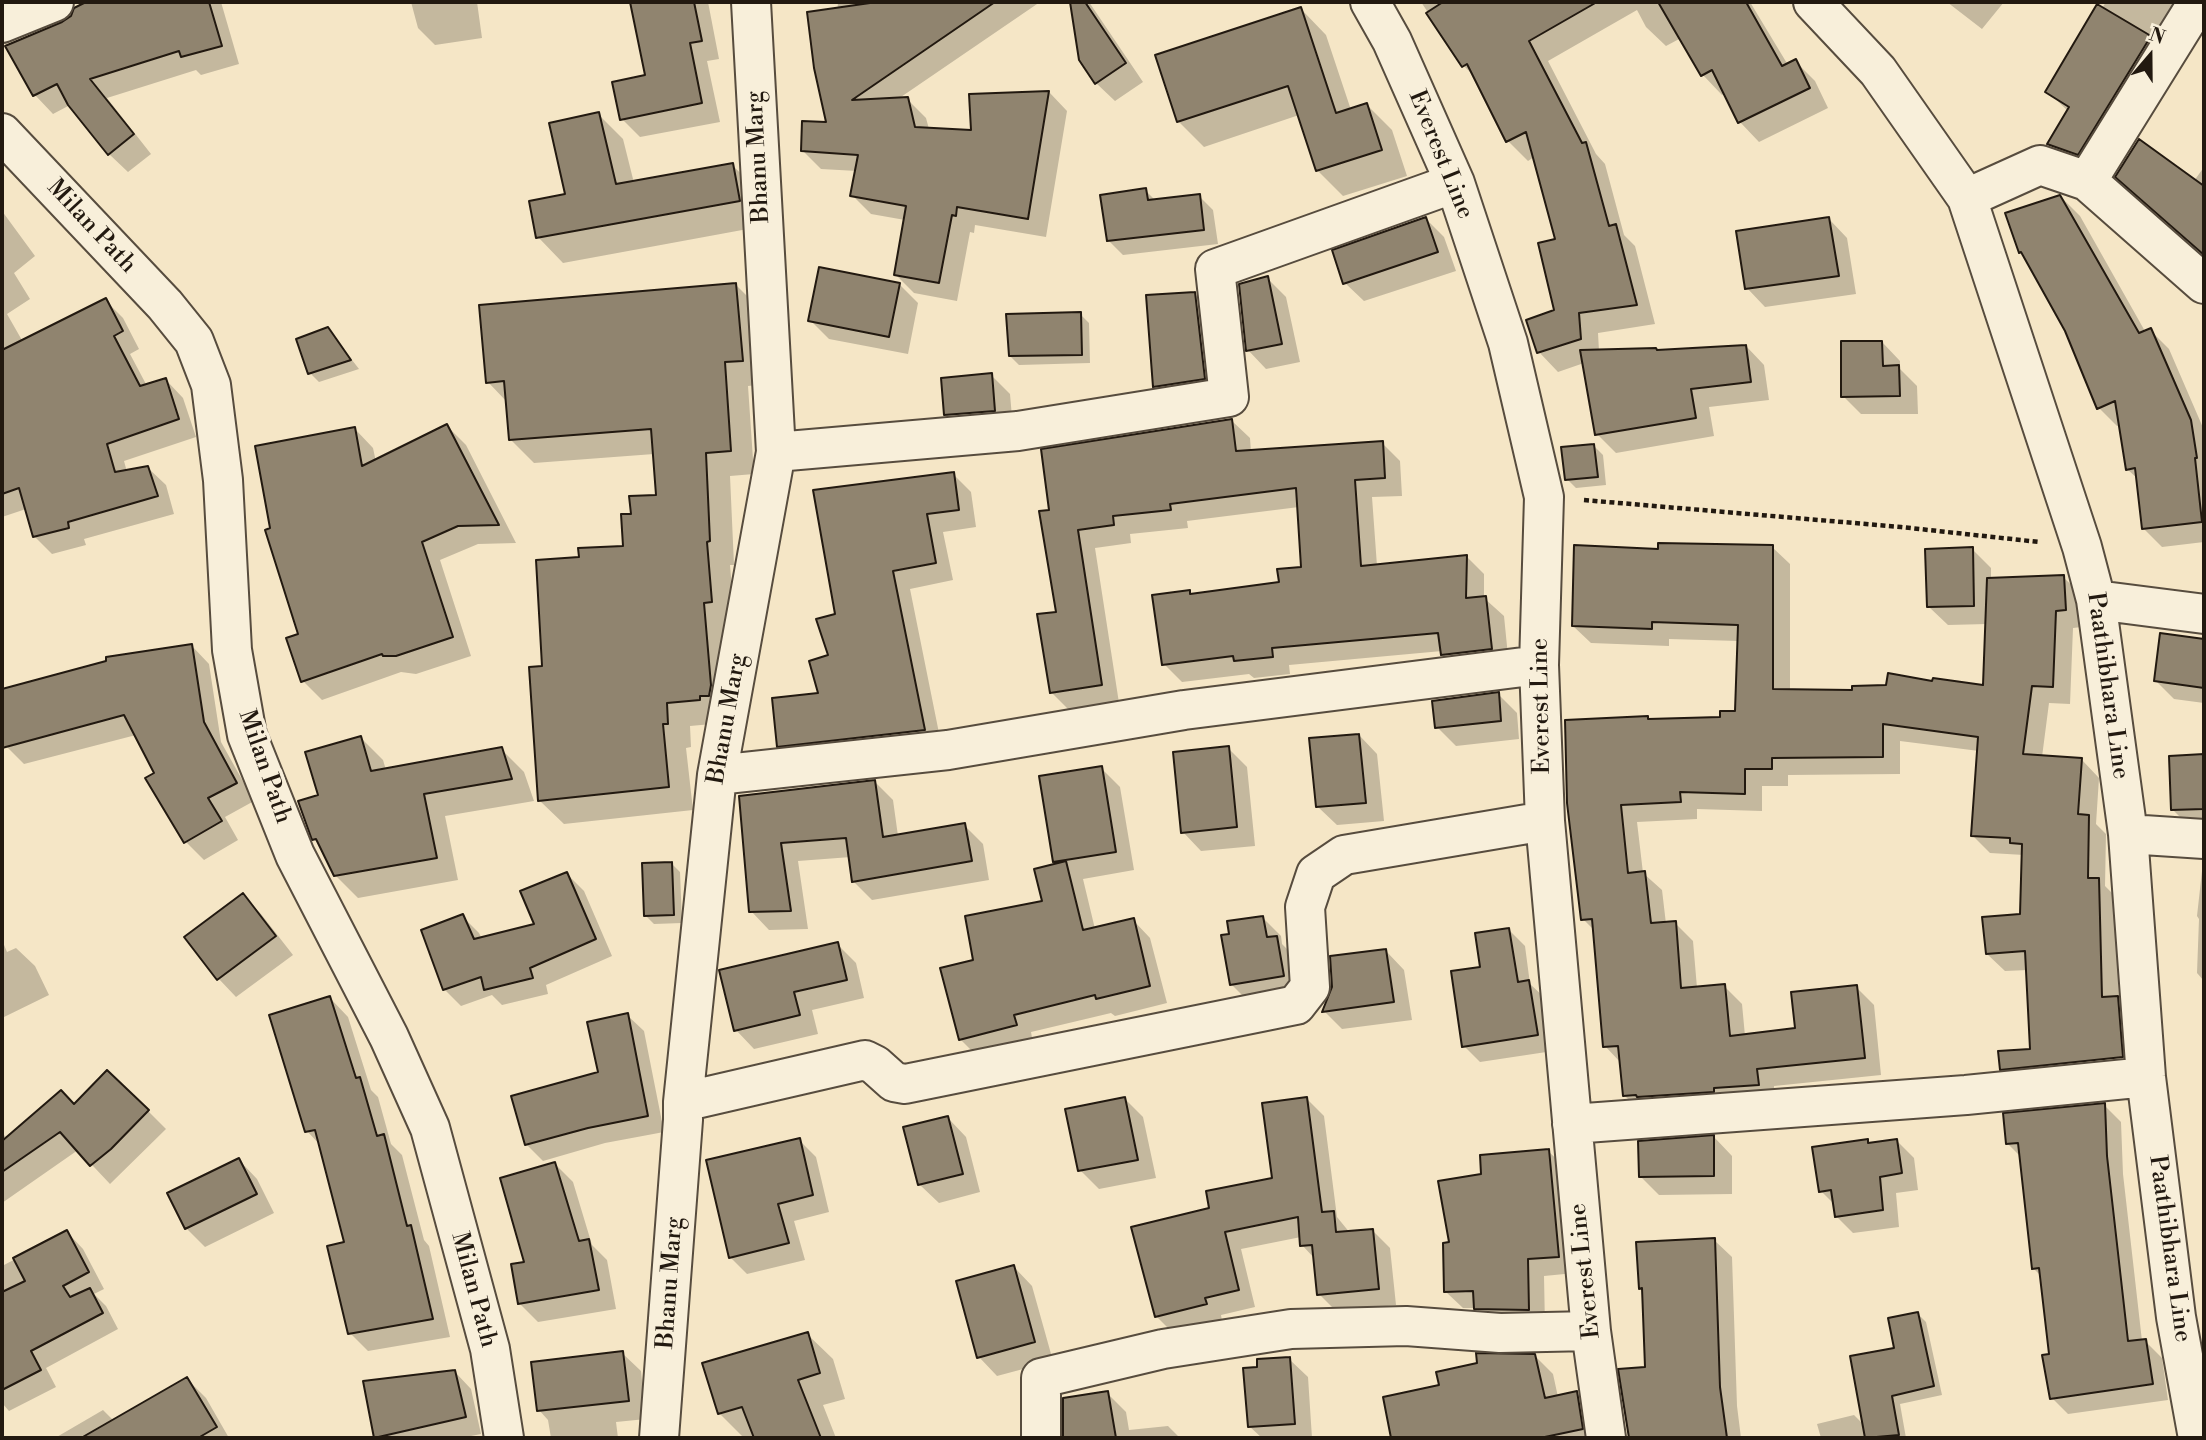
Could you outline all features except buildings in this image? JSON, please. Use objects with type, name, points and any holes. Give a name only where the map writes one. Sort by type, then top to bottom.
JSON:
[{"type":"street","points":[[2,23],[54,2]]},
{"type":"street","name":"Bhanu Marg","points":[[659,1438],[683,1120],[682,1102],[717,775],[776,452],[751,2]]},
{"type":"street","name":"Everest Line","points":[[1370,2],[1392,41],[1455,183],[1508,343],[1544,497],[1539,665],[1545,821],[1591,1331],[1606,1438]]},
{"type":"street","name":"Paathibhara Line","points":[[1813,2],[1878,71],[1967,198],[2082,547],[2096,600],[2128,834],[2146,1077],[2176,1317],[2198,1438]]},
{"type":"street","points":[[2087,181],[2197,2]]},
{"type":"street","name":"Milan Path","points":[[2,133],[165,305],[194,341],[207,374],[211,385],[223,480],[232,650],[247,735],[295,855],[389,1037],[430,1128],[490,1349],[504,1438]]},
{"type":"street","points":[[1967,198],[2040,165],[2087,181],[2204,284]]},
{"type":"street","points":[[776,452],[1018,431],[1229,397],[1215,270],[1455,183]]},
{"type":"street","points":[[2096,600],[2204,614]]},
{"type":"street","points":[[717,775],[948,750],[1184,710],[1539,665]]},
{"type":"street","points":[[682,1102],[865,1060],[894,1082],[905,1084],[1296,1005],[1310,987],[1305,907],[1316,874],[1344,855],[1545,821]]},
{"type":"street","points":[[2128,834],[2204,839]]},
{"type":"street","points":[[1572,1124],[1966,1095],[2146,1077]]},
{"type":"street","points":[[1041,1438],[1041,1378],[1163,1349],[1291,1329],[1406,1326],[1500,1333],[1591,1331]]},
{"type":"path","points":[[1544,497],[1900,527],[2082,547]]}]
